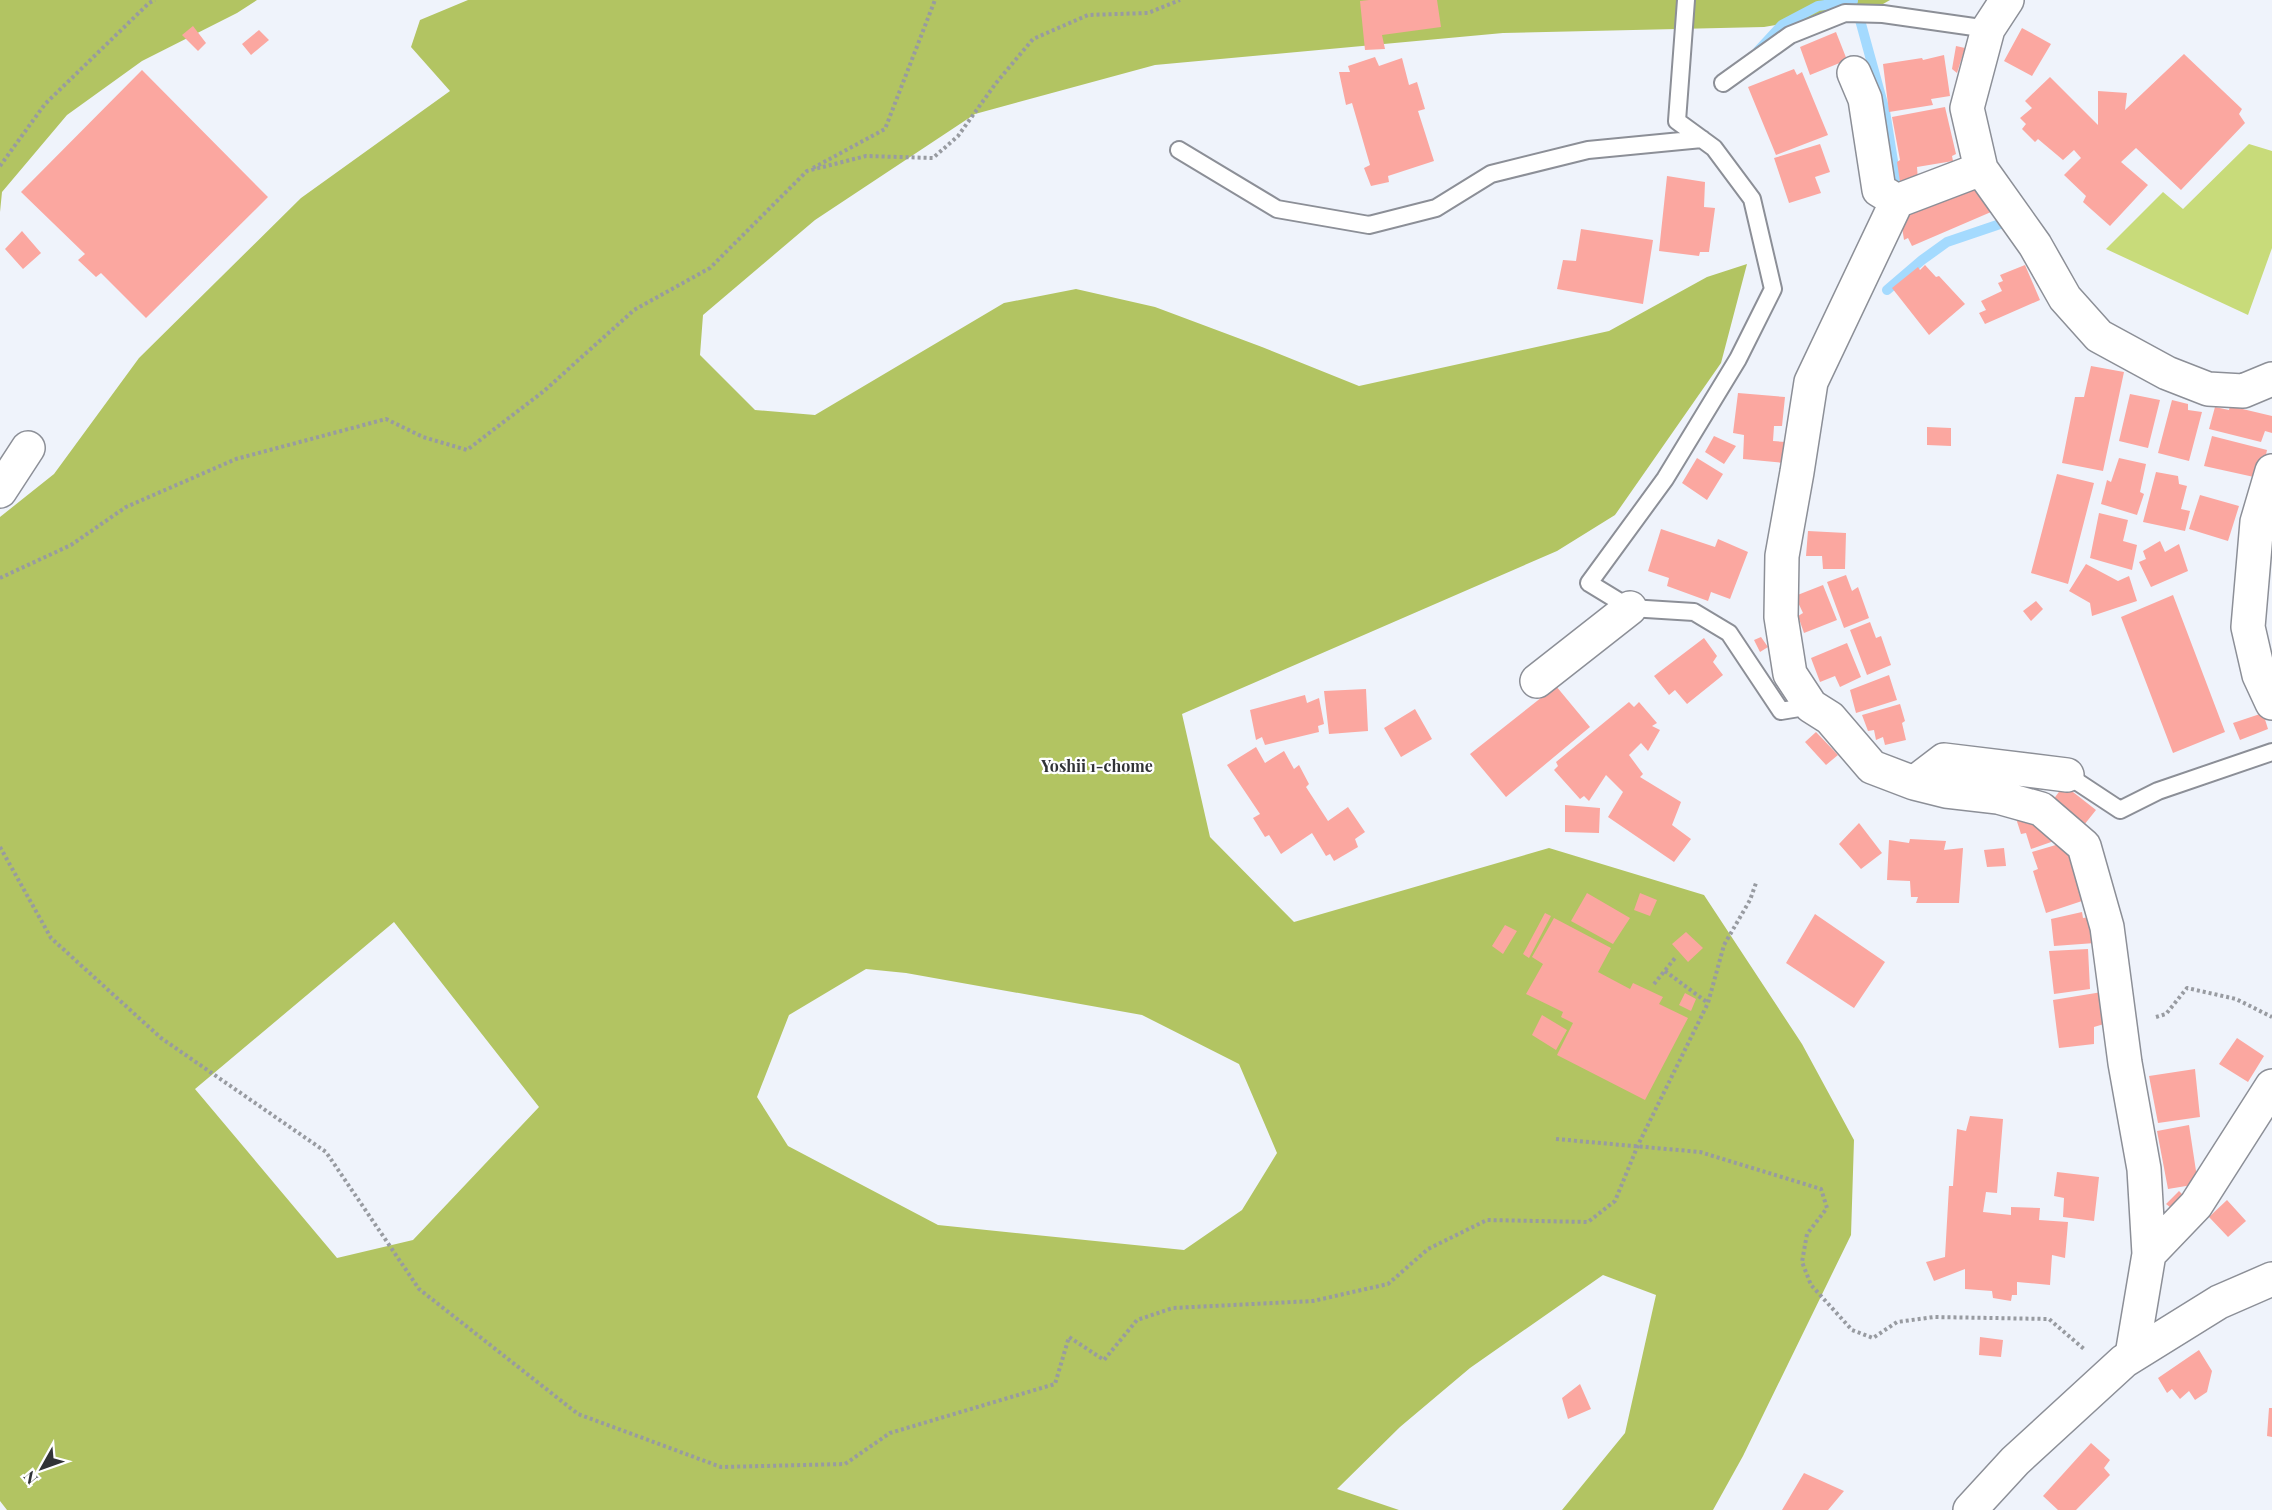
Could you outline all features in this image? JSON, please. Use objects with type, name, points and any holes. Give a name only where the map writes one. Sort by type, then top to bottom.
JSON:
[{"type":"street","points":[[2007,0],[1988,29],[1967,108],[1981,169],[2035,245],[2065,298],[2099,336],[2167,374],[2208,389],[2242,391],[2272,379]]},
{"type":"street","points":[[1854,73],[1865,99],[1879,190],[1897,201]]},
{"type":"street","points":[[1981,169],[1897,201],[1811,382],[1782,556],[1781,618],[1790,674],[1811,706],[1830,718],[1872,766],[1914,783],[1946,791],[1998,797],[2041,809],[2084,846],[2107,927],[2125,1063],[2144,1169],[2149,1254],[2122,1364]]},
{"type":"street","points":[[0,491],[28,448]]},
{"type":"street","points":[[2272,471],[2257,522],[2248,627],[2259,675],[2272,703]]},
{"type":"street","points":[[1537,681],[1630,608]]},
{"type":"street","points":[[1914,783],[1944,760],[2067,775]]},
{"type":"street","points":[[2149,1254],[2196,1205],[2272,1086]]},
{"type":"street","points":[[1970,1510],[2015,1461],[2122,1364],[2218,1302],[2272,1279]]},
{"type":"lane","points":[[1686,0],[1677,122],[1714,148],[1752,199],[1773,289],[1738,359],[1665,479],[1589,583],[1630,608],[1694,612],[1729,633],[1781,711],[1811,706]]},
{"type":"lane","points":[[1723,83],[1790,35],[1845,13],[1883,14],[1988,29]]},
{"type":"lane","points":[[1179,150],[1277,208],[1369,225],[1436,208],[1491,174],[1588,150],[1702,139]]},
{"type":"lane","points":[[1998,797],[2067,775],[2120,810],[2158,791],[2272,752]]},
{"type":"path","points":[[0,166],[45,104],[149,3],[155,0]]},
{"type":"path","points":[[0,579],[71,545],[126,507],[236,459],[386,419],[423,437],[467,450],[544,391],[634,310],[710,268],[807,171],[885,129],[934,0]]},
{"type":"path","points":[[807,171],[866,156],[933,158],[958,136],[996,83],[1033,39],[1088,15],[1149,12],[1180,0]]},
{"type":"path","points":[[0,847],[51,938],[161,1038],[326,1152],[419,1289],[578,1414],[721,1467],[844,1464],[890,1433],[1055,1384],[1069,1337],[1104,1360],[1137,1320],[1173,1308],[1313,1301],[1388,1284],[1428,1250],[1487,1220],[1588,1222],[1615,1201],[1638,1145],[1708,1003],[1724,945],[1750,900],[1756,883]]},
{"type":"path","points":[[1654,984],[1675,958]]},
{"type":"path","points":[[1665,971],[1708,1003]]},
{"type":"path","points":[[2121,1028],[2166,1014],[2187,988],[2236,999],[2272,1017]]},
{"type":"path","points":[[1556,1140],[1638,1145],[1700,1152],[1821,1190],[1827,1208],[1807,1234],[1802,1262],[1811,1285],[1852,1330],[1873,1338],[1897,1322],[1934,1317],[2049,1319],[2122,1364]]},
{"type":"green space","points":[[0,0],[257,0],[237,13],[142,61],[67,115],[2,192],[0,212]]},
{"type":"green space","points":[[468,0],[1890,0],[1876,8],[1764,27],[1503,33],[1155,65],[975,114],[815,220],[703,315],[700,355],[755,410],[815,415],[1004,303],[1076,289],[1155,307],[1359,386],[1609,331],[1707,277],[1747,264],[1721,363],[1615,515],[1557,551],[1182,714],[1210,837],[1294,922],[1549,848],[1704,895],[1802,1044],[1854,1140],[1851,1235],[1743,1456],[1713,1510],[1562,1510],[1625,1433],[1656,1295],[1603,1275],[1470,1368],[1400,1427],[1337,1489],[1399,1510],[7,1510],[0,1501],[0,517],[54,474],[139,358],[301,198],[450,91],[411,47],[420,20]],"holes":[[[394,922],[539,1107],[413,1240],[337,1258],[195,1089]],[[866,969],[906,973],[1142,1015],[1239,1064],[1277,1153],[1242,1210],[1184,1250],[938,1225],[788,1146],[757,1097],[789,1015]]]},
{"type":"green space","points":[[2249,144],[2272,151],[2272,248],[2248,315],[2106,249],[2163,192],[2183,209]]},
{"type":"building","points":[[1437,0],[1441,27],[1382,35],[1385,49],[1365,50],[1360,1]]},
{"type":"building","points":[[193,26],[206,43],[198,51],[182,35]]},
{"type":"building","points":[[2022,28],[2051,44],[2032,76],[2004,61]]},
{"type":"building","points":[[259,30],[269,40],[251,55],[242,44]]},
{"type":"building","points":[[1836,32],[1847,60],[1810,75],[1800,47]]},
{"type":"building","points":[[1956,46],[1965,48],[1957,73],[1952,69]]},
{"type":"building","points":[[2184,54],[2242,109],[2239,114],[2245,123],[2181,190],[2136,148],[2121,162],[2148,185],[2110,226],[2083,202],[2086,196],[2064,175],[2081,158],[2074,150],[2063,160],[2038,139],[2035,142],[2022,129],[2026,124],[2020,118],[2032,108],[2025,101],[2050,77],[2098,125],[2098,91],[2127,93],[2125,110]]},
{"type":"building","points":[[1944,55],[1950,96],[1931,99],[1933,105],[1889,112],[1883,64],[1922,58],[1923,60]]},
{"type":"building","points":[[1375,57],[1379,66],[1402,58],[1409,85],[1417,82],[1425,109],[1418,111],[1434,161],[1388,176],[1389,182],[1371,186],[1364,168],[1370,165],[1352,103],[1346,105],[1339,72],[1350,72],[1348,66]]},
{"type":"building","points":[[1794,69],[1797,75],[1802,72],[1828,135],[1776,155],[1748,87]]},
{"type":"building","points":[[142,70],[268,197],[146,318],[101,273],[96,277],[78,260],[85,254],[21,192]]},
{"type":"building","points":[[1945,107],[1956,154],[1952,156],[1953,161],[1917,167],[1918,180],[1900,182],[1897,162],[1900,160],[1892,117]]},
{"type":"building","points":[[1820,144],[1830,172],[1815,177],[1821,193],[1789,203],[1774,158]]},
{"type":"building","points":[[1667,176],[1705,182],[1704,207],[1715,208],[1709,252],[1700,252],[1699,256],[1659,251]]},
{"type":"building","points":[[1978,182],[1991,212],[1912,246],[1908,238],[1904,240],[1903,217],[1944,200]]},
{"type":"building","points":[[1581,229],[1653,240],[1643,304],[1557,289],[1563,260],[1576,261]]},
{"type":"building","points":[[22,231],[41,253],[23,269],[5,249]]},
{"type":"building","points":[[1925,265],[1936,277],[1939,276],[1965,304],[1929,335],[1892,288],[1918,267],[1920,270]]},
{"type":"building","points":[[2025,265],[2040,300],[1985,324],[1979,313],[1986,310],[1981,301],[2002,291],[1998,283],[2003,281],[2000,275]]},
{"type":"building","points":[[2091,366],[2124,372],[2103,471],[2062,463],[2075,397],[2084,397]]},
{"type":"building","points":[[1738,393],[1785,397],[1782,426],[1774,426],[1773,441],[1786,442],[1784,463],[1743,459],[1744,435],[1733,433]]},
{"type":"building","points":[[2130,394],[2160,400],[2148,448],[2119,441]]},
{"type":"building","points":[[2172,400],[2188,404],[2188,410],[2202,412],[2189,461],[2158,453]]},
{"type":"building","points":[[2230,406],[2272,416],[2272,433],[2265,431],[2261,442],[2209,429],[2215,407],[2229,410]]},
{"type":"building","points":[[1927,427],[1951,428],[1951,446],[1927,445]]},
{"type":"building","points":[[1714,436],[1736,446],[1724,464],[1705,452]]},
{"type":"building","points":[[2212,436],[2267,450],[2262,473],[2254,477],[2204,466]]},
{"type":"building","points":[[1697,458],[1723,474],[1707,500],[1682,483]]},
{"type":"building","points":[[2119,458],[2146,464],[2140,492],[2144,494],[2137,515],[2101,504],[2107,480],[2111,482]]},
{"type":"building","points":[[2156,472],[2178,476],[2179,484],[2187,486],[2181,509],[2190,511],[2185,531],[2143,522]]},
{"type":"building","points":[[2057,474],[2094,483],[2068,584],[2031,573]]},
{"type":"building","points":[[2200,495],[2239,506],[2228,541],[2189,529]]},
{"type":"building","points":[[2099,513],[2128,520],[2123,541],[2137,545],[2132,570],[2090,558]]},
{"type":"building","points":[[1661,529],[1715,547],[1718,539],[1748,552],[1730,599],[1711,592],[1708,601],[1667,586],[1669,578],[1648,571]]},
{"type":"building","points":[[1808,531],[1846,533],[1845,569],[1823,569],[1822,556],[1806,556]]},
{"type":"building","points":[[2160,541],[2165,552],[2179,544],[2188,571],[2151,587],[2139,562],[2146,559],[2143,551]]},
{"type":"building","points":[[2086,564],[2118,581],[2129,576],[2137,601],[2092,616],[2090,603],[2069,591]]},
{"type":"building","points":[[1846,575],[1852,591],[1858,587],[1869,618],[1844,628],[1827,582]]},
{"type":"building","points":[[1823,585],[1837,620],[1804,633],[1798,616],[1803,613],[1795,596]]},
{"type":"building","points":[[2173,595],[2225,732],[2173,753],[2121,617]]},
{"type":"building","points":[[2036,601],[2043,609],[2031,621],[2023,611]]},
{"type":"building","points":[[1870,622],[1876,638],[1881,636],[1891,665],[1867,675],[1850,630]]},
{"type":"building","points":[[1761,637],[1768,647],[1760,652],[1754,640]]},
{"type":"building","points":[[1704,638],[1717,656],[1713,662],[1723,675],[1687,704],[1675,690],[1669,695],[1654,676]]},
{"type":"building","points":[[1847,643],[1861,677],[1840,687],[1835,676],[1820,682],[1811,658]]},
{"type":"building","points":[[1889,675],[1897,700],[1856,713],[1850,690]]},
{"type":"building","points":[[1556,686],[1590,727],[1506,797],[1470,754]]},
{"type":"building","points":[[1366,689],[1368,731],[1329,734],[1324,691]]},
{"type":"building","points":[[1305,695],[1307,703],[1319,698],[1324,724],[1318,726],[1319,732],[1265,745],[1262,737],[1256,740],[1250,710]]},
{"type":"building","points":[[1629,702],[1634,707],[1639,702],[1657,723],[1652,726],[1660,730],[1648,751],[1641,743],[1629,755],[1643,774],[1640,777],[1681,802],[1672,825],[1691,839],[1674,862],[1608,817],[1623,792],[1606,775],[1589,801],[1584,796],[1580,799],[1554,770],[1558,766],[1556,762]]},
{"type":"building","points":[[1900,704],[1905,721],[1902,723],[1906,740],[1885,745],[1883,737],[1876,740],[1874,730],[1868,731],[1862,715]]},
{"type":"building","points":[[1415,709],[1432,739],[1401,757],[1384,728]]},
{"type":"building","points":[[2263,713],[2268,729],[2240,740],[2233,723]]},
{"type":"building","points":[[1816,732],[1838,755],[1826,765],[1805,742]]},
{"type":"building","points":[[1256,747],[1265,763],[1284,751],[1294,769],[1299,765],[1309,784],[1306,787],[1328,821],[1348,807],[1365,832],[1355,839],[1358,847],[1334,861],[1330,854],[1326,856],[1312,833],[1281,854],[1269,835],[1265,837],[1253,818],[1260,814],[1227,765]]},
{"type":"building","points":[[2064,785],[2096,810],[2084,825],[2053,800]]},
{"type":"building","points":[[1565,805],[1600,808],[1599,833],[1565,832]]},
{"type":"building","points":[[2013,809],[2042,828],[2054,841],[2031,849],[2026,833],[2021,834]]},
{"type":"building","points":[[1859,823],[1882,853],[1861,869],[1839,844]]},
{"type":"building","points":[[1910,839],[1946,841],[1944,850],[1963,848],[1959,903],[1916,903],[1918,897],[1911,897],[1910,881],[1887,880],[1889,840],[1909,843]]},
{"type":"building","points":[[2066,842],[2071,861],[2076,859],[2082,901],[2046,913],[2033,871],[2038,869],[2032,852]]},
{"type":"building","points":[[2004,848],[2006,866],[1987,867],[1984,850]]},
{"type":"building","points":[[1587,893],[1630,918],[1613,944],[1571,921]]},
{"type":"building","points":[[1640,893],[1657,900],[1650,916],[1634,910]]},
{"type":"building","points":[[2082,912],[2083,918],[2091,917],[2095,943],[2054,946],[2051,919]]},
{"type":"building","points":[[1545,913],[1551,916],[1529,958],[1523,954]]},
{"type":"building","points":[[1815,914],[1885,962],[1854,1008],[1786,963]]},
{"type":"building","points":[[1554,918],[1611,948],[1598,972],[1630,989],[1633,983],[1663,997],[1659,1004],[1688,1018],[1645,1100],[1557,1055],[1573,1023],[1561,1017],[1563,1012],[1526,994],[1543,964],[1532,957]]},
{"type":"building","points":[[1505,925],[1517,931],[1503,954],[1492,946]]},
{"type":"building","points":[[1686,932],[1703,948],[1688,962],[1672,944]]},
{"type":"building","points":[[2088,949],[2090,989],[2054,994],[2049,951]]},
{"type":"building","points":[[2102,992],[2104,1024],[2094,1027],[2094,1044],[2059,1048],[2053,1000]]},
{"type":"building","points":[[1685,993],[1696,999],[1691,1011],[1679,1005]]},
{"type":"building","points":[[1542,1015],[1567,1030],[1556,1050],[1532,1035]]},
{"type":"building","points":[[2237,1038],[2264,1056],[2248,1082],[2219,1064]]},
{"type":"building","points":[[2195,1069],[2200,1117],[2158,1123],[2149,1076]]},
{"type":"building","points":[[1970,1116],[2003,1119],[1997,1193],[1986,1192],[1983,1212],[2011,1215],[2011,1207],[2040,1208],[2039,1220],[2068,1222],[2065,1258],[2052,1255],[2050,1285],[2017,1282],[2017,1295],[2012,1295],[2011,1301],[1993,1298],[1992,1291],[1965,1289],[1965,1269],[1934,1281],[1926,1262],[1945,1257],[1949,1186],[1953,1186],[1957,1129],[1966,1131]]},
{"type":"building","points":[[2189,1125],[2198,1184],[2168,1189],[2157,1131]]},
{"type":"building","points":[[2057,1172],[2099,1177],[2094,1221],[2063,1217],[2064,1198],[2054,1196]]},
{"type":"building","points":[[2179,1191],[2187,1199],[2175,1211],[2166,1204]]},
{"type":"building","points":[[2227,1200],[2246,1221],[2228,1237],[2209,1217]]},
{"type":"building","points":[[1980,1337],[2003,1340],[2001,1357],[1979,1355]]},
{"type":"building","points":[[2199,1350],[2212,1371],[2207,1392],[2195,1400],[2189,1391],[2180,1399],[2172,1389],[2167,1393],[2158,1378]]},
{"type":"building","points":[[1580,1384],[1591,1409],[1568,1419],[1562,1398]]},
{"type":"building","points":[[2269,1408],[2272,1408],[2272,1437],[2267,1436]]},
{"type":"building","points":[[2091,1443],[2110,1460],[2104,1468],[2110,1475],[2076,1510],[2058,1510],[2043,1496]]},
{"type":"building","points":[[1804,1473],[1844,1491],[1828,1510],[1782,1510]]},
{"type":"waterway","points":[[1758,51],[1782,25],[1818,6],[1853,1]]},
{"type":"waterway","points":[[1860,20],[1885,111],[1897,186]]},
{"type":"waterway","points":[[1887,290],[1947,242],[2006,222]]},
{"type":"district","name":"Yoshii 1-chome","points":[[1097,766]]}]
